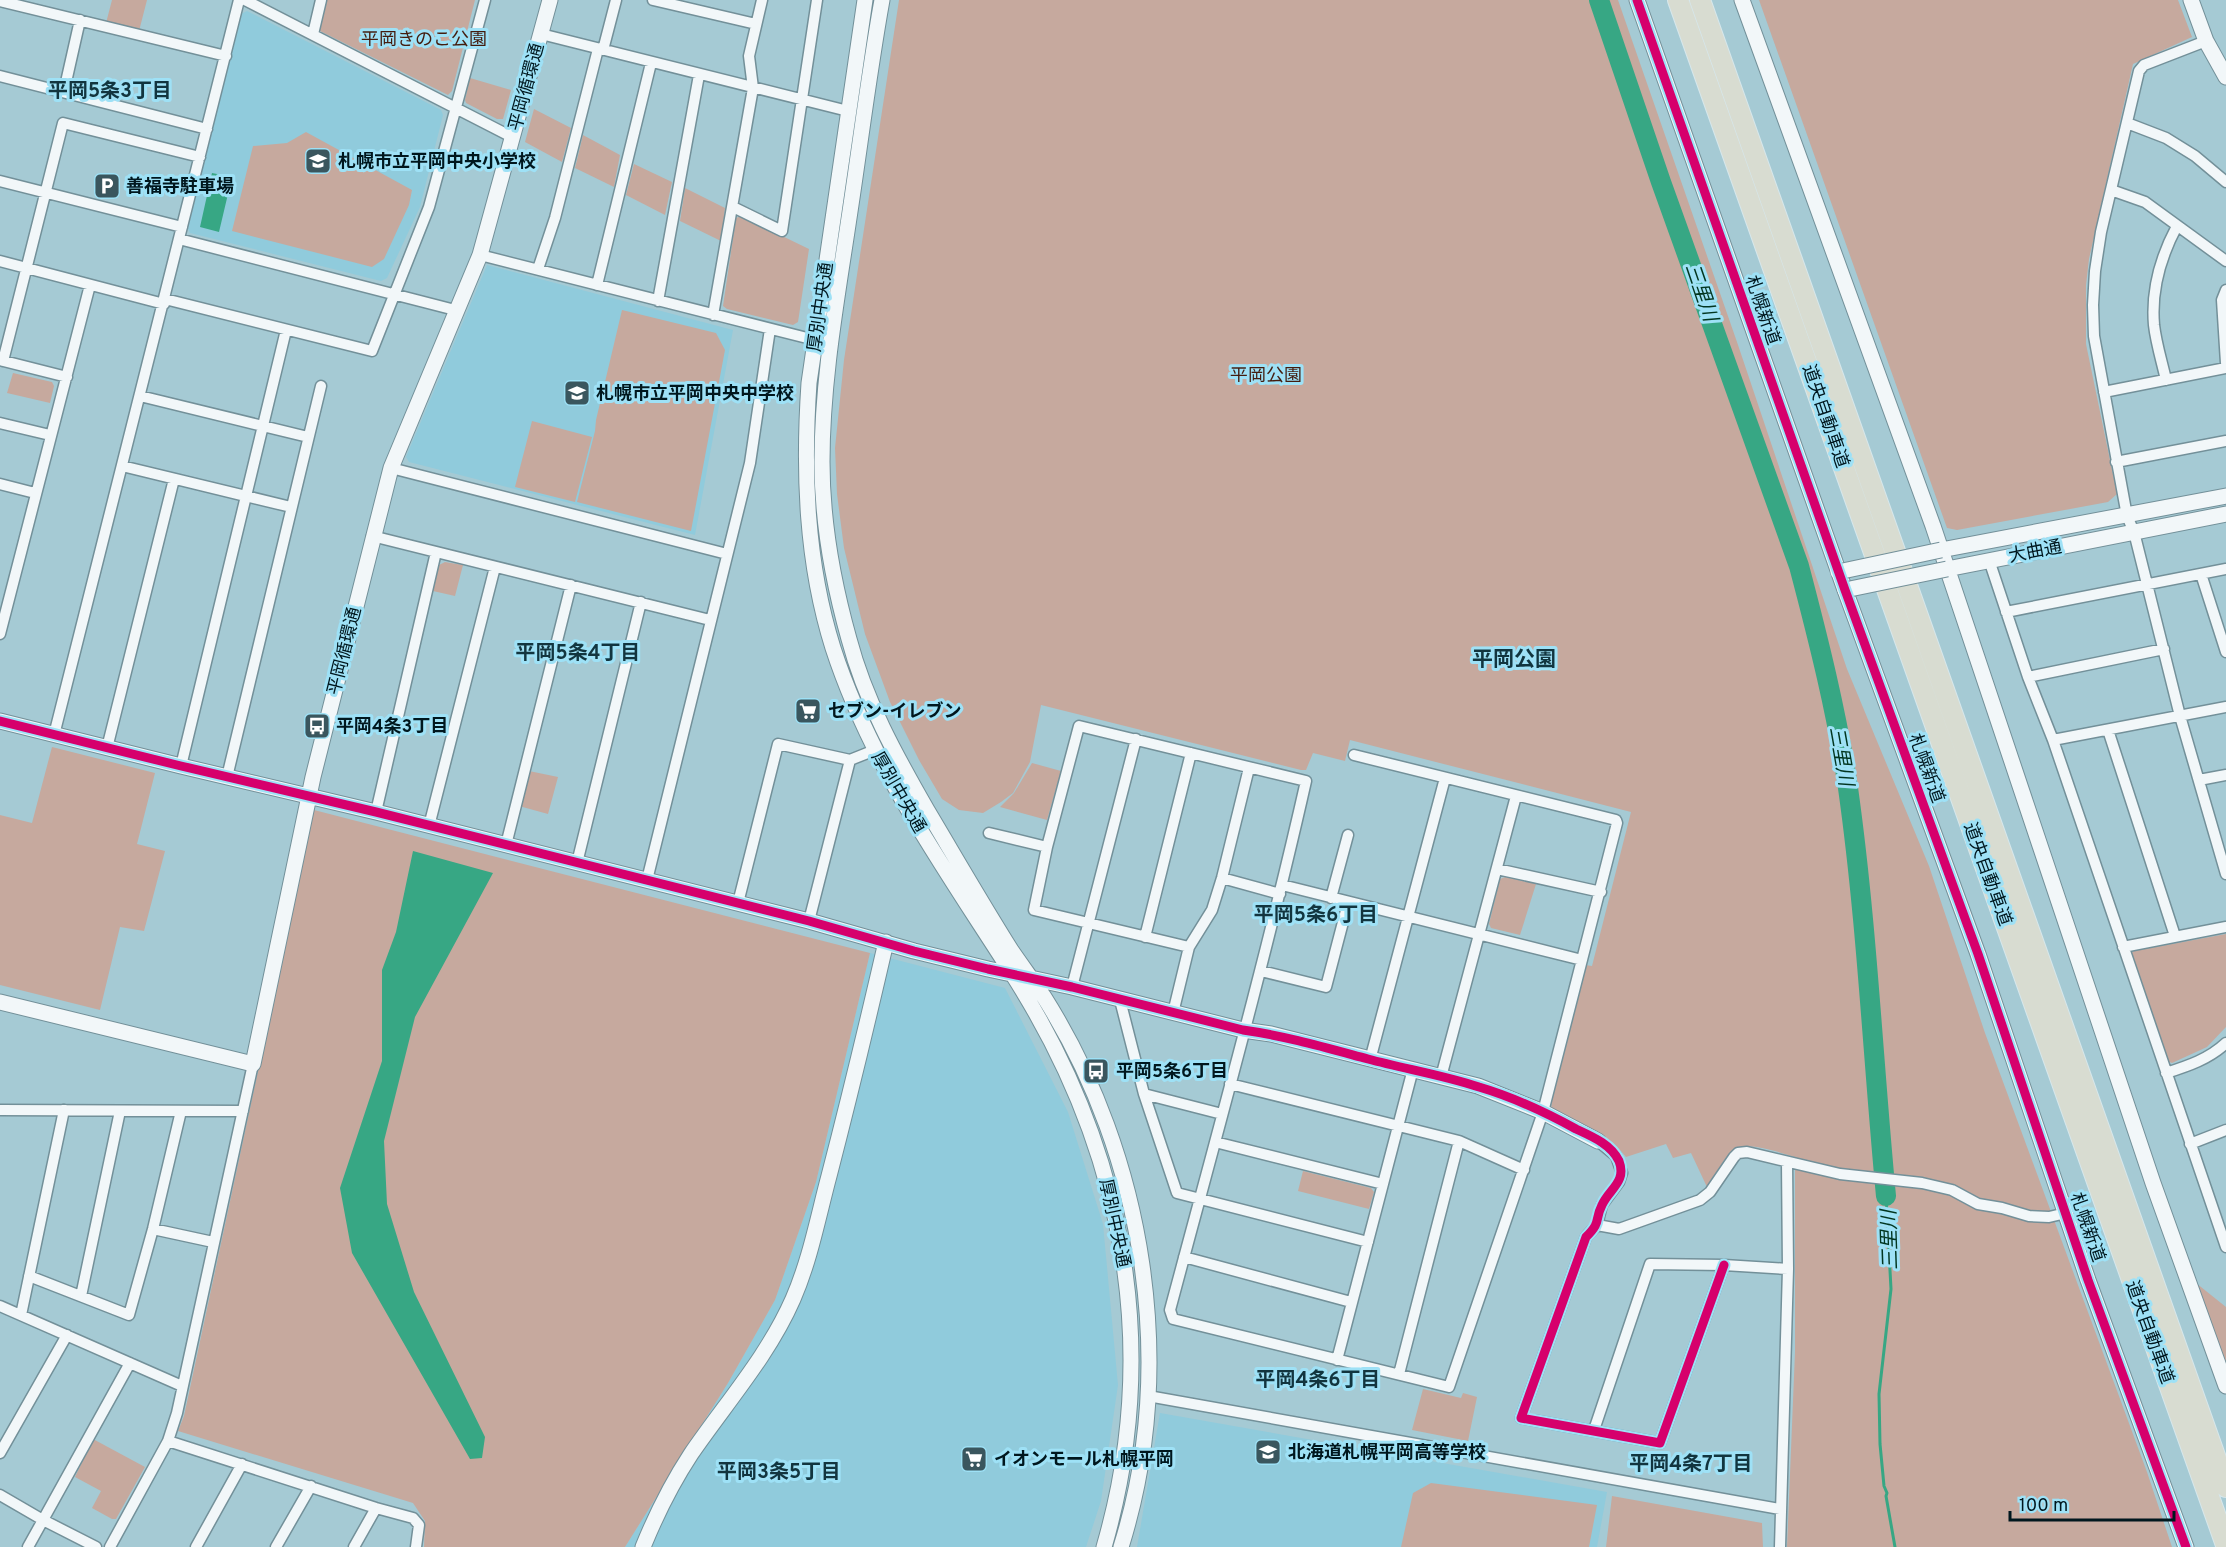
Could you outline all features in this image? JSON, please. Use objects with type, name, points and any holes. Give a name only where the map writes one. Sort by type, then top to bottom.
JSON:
[{"type":"highway","name":"道央自動車道","points":[[1678,0],[2226,1545]]},
{"type":"highway","name":"道央自動車道","points":[[1700,0],[2226,1487]]},
{"type":"street","points":[[54,735],[239,0]]},
{"type":"street","points":[[245,0],[512,137]]},
{"type":"street","points":[[313,34],[321,0]]},
{"type":"street","points":[[0,261],[90,285],[372,351],[429,207],[485,0]]},
{"type":"street","name":"平岡循環通","points":[[253,1064],[309,796],[372,536],[391,468],[455,310],[480,255],[550,0]]},
{"type":"street","points":[[538,269],[555,218],[600,50],[616,0]]},
{"type":"street","points":[[653,0],[756,24]]},
{"type":"street","points":[[713,315],[753,88],[749,56],[762,0]]},
{"type":"street","points":[[733,207],[782,231],[817,0]]},
{"type":"street","name":"厚別中央通","points":[[866,0],[809,383],[805,442],[810,537],[824,616],[834,649],[875,750],[911,815],[1013,975],[1059,1056],[1081,1104],[1111,1192],[1124,1253],[1133,1359],[1130,1415],[1116,1505],[1104,1547]]},
{"type":"street","name":"厚別中央通","points":[[882,0],[831,344],[824,408],[822,464],[824,503],[836,590],[850,644],[875,712],[907,776],[1076,1056],[1100,1108],[1125,1182],[1140,1248],[1147,1299],[1148,1396],[1131,1514],[1121,1547]]},
{"type":"street","name":"札幌新道","points":[[1637,0],[1838,572],[1978,954],[2066,1213],[2186,1547]]},
{"type":"street","points":[[1742,0],[1941,550],[2153,1183],[2226,1386]]},
{"type":"street","points":[[2191,0],[2206,41],[2226,77]]},
{"type":"street","points":[[0,1],[226,56]]},
{"type":"street","points":[[64,91],[80,20]]},
{"type":"street","points":[[541,34],[848,111]]},
{"type":"street","points":[[2206,41],[2144,64],[2139,71],[2101,232],[2093,305],[2094,336],[2127,516],[2134,532],[2180,716],[2199,780],[2223,847],[2226,874]]},
{"type":"street","points":[[597,285],[651,63]]},
{"type":"street","points":[[658,301],[699,75]]},
{"type":"street","points":[[0,76],[207,129]]},
{"type":"street","points":[[67,377],[2,360],[28,269],[63,123],[200,157]]},
{"type":"street","points":[[2127,123],[2166,138],[2195,156],[2226,182]]},
{"type":"street","points":[[0,181],[182,227]]},
{"type":"street","points":[[2111,190],[2145,202],[2226,261]]},
{"type":"street","points":[[2166,380],[2154,324],[2156,283],[2166,249],[2177,226]]},
{"type":"street","points":[[179,239],[455,310]]},
{"type":"street","points":[[480,255],[831,344]]},
{"type":"street","points":[[0,634],[90,285]]},
{"type":"street","points":[[2226,291],[2222,300],[2226,363]]},
{"type":"street","points":[[647,880],[750,462],[770,329]]},
{"type":"street","points":[[181,766],[286,330]]},
{"type":"street","points":[[2104,392],[2226,368]]},
{"type":"street","points":[[227,777],[321,387]]},
{"type":"street","points":[[140,396],[308,437]]},
{"type":"street","points":[[0,423],[50,435]]},
{"type":"street","points":[[2116,462],[2226,441]]},
{"type":"street","points":[[122,466],[291,507]]},
{"type":"street","points":[[391,468],[727,554]]},
{"type":"street","points":[[107,748],[174,479]]},
{"type":"street","points":[[0,484],[35,493]]},
{"type":"street","name":"大曲通","points":[[1838,572],[2226,496]]},
{"type":"street","name":"大曲通","points":[[1845,590],[2226,514]]},
{"type":"street","points":[[372,536],[710,620]]},
{"type":"street","points":[[376,812],[436,552]]},
{"type":"street","points":[[1989,560],[2226,1246]]},
{"type":"street","points":[[429,826],[495,567]]},
{"type":"street","points":[[2006,612],[2226,569]]},
{"type":"street","points":[[2201,574],[2224,638],[2226,652]]},
{"type":"street","points":[[506,845],[571,585]]},
{"type":"street","points":[[577,863],[641,603]]},
{"type":"street","points":[[2028,677],[2164,649]]},
{"type":"street","points":[[2053,740],[2226,707]]},
{"type":"street","points":[[0,721],[376,812],[1013,975],[1072,987],[1413,1069],[1478,1086],[1543,1112],[1598,1141],[1616,1156],[1622,1173],[1619,1182],[1602,1205],[1597,1225],[1586,1237],[1521,1418],[1660,1443],[1724,1265]]},
{"type":"street","points":[[1189,947],[1034,910],[1047,847],[1079,726],[1306,780],[1261,971],[1170,1310],[1173,1319],[1449,1387],[1543,1112],[1601,892],[1616,820],[1353,756]]},
{"type":"street","points":[[2108,730],[2175,936]]},
{"type":"street","points":[[1072,987],[1136,739]]},
{"type":"street","points":[[738,903],[778,744],[850,760],[875,750]]},
{"type":"street","points":[[1145,937],[1191,753]]},
{"type":"street","points":[[809,921],[850,760]]},
{"type":"street","points":[[1173,1013],[1189,947],[1212,910],[1250,768]]},
{"type":"street","points":[[2199,780],[2226,775]]},
{"type":"street","points":[[1370,1060],[1445,778]]},
{"type":"street","points":[[1441,1077],[1516,796]]},
{"type":"street","points":[[989,833],[1047,847]]},
{"type":"street","points":[[1331,898],[1348,835]]},
{"type":"street","points":[[1497,869],[1601,892]]},
{"type":"street","points":[[1222,878],[1331,898],[1582,960]]},
{"type":"street","points":[[1261,971],[1326,987],[1348,903]]},
{"type":"street","points":[[2122,946],[2226,927]]},
{"type":"street","points":[[643,1547],[661,1507],[690,1456],[772,1340],[794,1298],[813,1239],[886,942]]},
{"type":"street","points":[[1120,1000],[1144,1094],[1177,1193],[1368,1242]]},
{"type":"street","points":[[0,1002],[253,1064],[177,1413],[168,1441],[110,1547]]},
{"type":"street","points":[[2166,1073],[2206,1058],[2226,1043]]},
{"type":"street","points":[[1337,1360],[1413,1069]]},
{"type":"street","points":[[1230,1084],[1459,1141],[1524,1170]]},
{"type":"street","points":[[1144,1094],[1222,1114]]},
{"type":"street","points":[[0,1110],[243,1111]]},
{"type":"street","points":[[21,1315],[64,1110]]},
{"type":"street","points":[[81,1296],[120,1111]]},
{"type":"street","points":[[29,1276],[129,1315],[153,1229],[181,1111]]},
{"type":"street","points":[[2190,1144],[2226,1130]]},
{"type":"street","points":[[1399,1374],[1459,1141]]},
{"type":"street","points":[[1215,1142],[1383,1184]]},
{"type":"street","points":[[1597,1225],[1619,1229],[1700,1200],[1710,1192],[1738,1153],[1747,1152],[1863,1178],[1899,1180],[1952,1190],[1978,1204],[2029,1216],[2049,1217],[2066,1213]]},
{"type":"street","points":[[1780,1547],[1788,1269],[1787,1162]]},
{"type":"street","points":[[2214,1212],[2226,1208]]},
{"type":"street","points":[[153,1229],[213,1242]]},
{"type":"street","points":[[1184,1257],[1352,1302]]},
{"type":"street","points":[[1594,1430],[1650,1264],[1788,1269]]},
{"type":"street","points":[[1,1308],[182,1386]]},
{"type":"street","points":[[0,1453],[67,1335]]},
{"type":"street","points":[[28,1547],[130,1363]]},
{"type":"street","points":[[1148,1396],[1780,1509]]},
{"type":"street","points":[[168,1441],[376,1508],[414,1518],[419,1525],[416,1547]]},
{"type":"street","points":[[196,1547],[242,1464]]},
{"type":"street","points":[[276,1547],[311,1486]]},
{"type":"street","points":[[0,1495],[96,1547]]},
{"type":"street","points":[[354,1547],[376,1508]]},
{"type":"shaded area","name":"札幌市立平岡中央小学校","points":[[247,11],[441,110],[443,115],[420,207],[387,278],[381,281],[190,233],[188,229],[241,14]]},
{"type":"shaded area","points":[[212,173],[232,177],[219,232],[200,227]]},
{"type":"shaded area","name":"札幌市立平岡中央中学校","points":[[487,265],[733,330],[695,535],[409,462],[406,457]]},
{"type":"shaded area","points":[[413,851],[493,873],[415,1017],[384,1141],[387,1204],[414,1292],[485,1437],[482,1458],[470,1459],[352,1253],[340,1188],[382,1061],[382,970],[396,932]]},
{"type":"shaded area","points":[[870,953],[1005,988],[1068,1112],[1103,1224],[1118,1385],[1101,1501],[1086,1547],[625,1547],[728,1383],[775,1300],[816,1182]]},
{"type":"shaded area","name":"北海道札幌平岡高等学校","points":[[1160,1413],[1607,1492],[1597,1547],[1137,1547]]},
{"type":"green space","points":[[112,0],[147,0],[138,35],[105,27]]},
{"type":"green space","name":"平岡きのこ公園","points":[[323,0],[475,0],[452,91],[448,95],[320,31],[317,25]]},
{"type":"green space","name":"平岡公園","points":[[899,0],[1618,0],[1737,342],[1847,669],[1929,866],[1985,1033],[2147,1472],[2172,1547],[1787,1547],[1795,1352],[1795,1157],[1765,1148],[1748,1146],[1735,1149],[1720,1166],[1707,1187],[1691,1153],[1673,1158],[1666,1144],[1626,1157],[1601,1135],[1551,1110],[1585,965],[1592,966],[1631,812],[1350,740],[1345,761],[1313,753],[1306,770],[1301,770],[1041,705],[1030,762],[1013,793],[983,813],[959,810],[942,799],[919,760],[890,702],[865,634],[844,548],[837,494],[835,448],[844,360]]},
{"type":"green space","points":[[1759,0],[2178,0],[2192,37],[2133,64],[2089,259],[2086,285],[2086,344],[2117,494],[2108,502],[1957,530],[1947,528]]},
{"type":"green space","points":[[470,78],[511,90],[503,119],[497,119],[466,103]]},
{"type":"green space","points":[[534,109],[571,128],[562,162],[525,142]]},
{"type":"green space","points":[[306,132],[412,190],[409,205],[384,259],[372,267],[232,231],[253,146],[287,143]]},
{"type":"green space","points":[[583,135],[620,155],[614,187],[575,168]]},
{"type":"green space","points":[[634,164],[672,182],[665,215],[626,195]]},
{"type":"green space","points":[[685,188],[725,208],[721,241],[680,221]]},
{"type":"green space","points":[[741,216],[809,249],[798,322],[793,325],[727,309],[723,306],[736,218]]},
{"type":"green space","points":[[622,310],[716,333],[725,350],[691,531],[577,502]]},
{"type":"green space","points":[[13,373],[52,382],[54,386],[50,403],[7,393]]},
{"type":"green space","points":[[532,421],[592,437],[575,502],[515,487]]},
{"type":"green space","points":[[445,562],[463,565],[455,596],[433,591],[439,565]]},
{"type":"green space","points":[[52,747],[155,773],[137,844],[165,851],[144,931],[120,927],[100,1010],[0,985],[0,815],[32,823]]},
{"type":"green space","points":[[1032,763],[1061,771],[1047,820],[1000,807],[1014,793]]},
{"type":"green space","points":[[529,771],[558,777],[548,814],[519,806]]},
{"type":"green space","points":[[314,810],[870,953],[816,1182],[775,1300],[728,1383],[625,1547],[424,1547],[425,1521],[413,1503],[178,1431],[184,1416]]},
{"type":"green space","points":[[1505,877],[1536,884],[1520,935],[1491,928],[1489,924],[1500,879]]},
{"type":"green space","points":[[2226,934],[2226,1027],[2207,1047],[2172,1063],[2167,1061],[2131,953]]},
{"type":"green space","points":[[1303,1171],[1371,1188],[1374,1192],[1369,1209],[1298,1191]]},
{"type":"green space","points":[[2196,1283],[2226,1307],[2226,1375]]},
{"type":"green space","points":[[1423,1389],[1461,1398],[1463,1393],[1477,1397],[1468,1441],[1412,1430]]},
{"type":"green space","points":[[93,1439],[145,1467],[116,1519],[92,1508],[101,1491],[75,1477]]},
{"type":"green space","points":[[1431,1483],[1597,1505],[1589,1547],[1401,1547],[1413,1493]]},
{"type":"green space","points":[[1612,1496],[1762,1523],[1763,1547],[1606,1547]]},
{"type":"waterway","name":"三里川","points":[[1599,0],[1661,182],[1799,566],[1820,648],[1844,760],[1855,839],[1886,1196]]},
{"type":"waterway","name":"三里川","points":[[1886,1196],[1891,1289],[1879,1394],[1880,1444],[1884,1486],[1895,1547]]},
{"type":"cycle path","points":[[1637,0],[1845,590],[1978,954],[2088,1280],[2186,1547]]},
{"type":"cycle path","points":[[0,721],[376,812],[809,921],[914,951],[1452,1079],[1504,1095],[1541,1111],[1606,1145],[1619,1161],[1621,1174],[1605,1199],[1594,1228],[1586,1237],[1521,1418],[1660,1443],[1724,1265]]},
{"type":"place","name":"札幌市立平岡中央小学校","points":[[318,161]]},
{"type":"place","name":"善福寺駐車場","points":[[107,186]]},
{"type":"place","name":"札幌市立平岡中央中学校","points":[[577,393]]},
{"type":"place","name":"セブン-イレブン","points":[[808,711]]},
{"type":"place","name":"平岡4条3丁目","points":[[317,726]]},
{"type":"place","name":"平岡5条6丁目","points":[[1096,1071]]},
{"type":"place","name":"北海道札幌平岡高等学校","points":[[1268,1452]]},
{"type":"place","name":"イオンモール札幌平岡","points":[[974,1459]]},
{"type":"district","name":"平岡5条3丁目","points":[[110,90]]},
{"type":"district","name":"平岡5条4丁目","points":[[578,652]]},
{"type":"district","name":"平岡公園","points":[[1514,659]]},
{"type":"district","name":"平岡5条6丁目","points":[[1316,914]]},
{"type":"district","name":"平岡4条6丁目","points":[[1318,1379]]},
{"type":"district","name":"平岡4条7丁目","points":[[1691,1463]]},
{"type":"district","name":"平岡3条5丁目","points":[[779,1471]]}]
